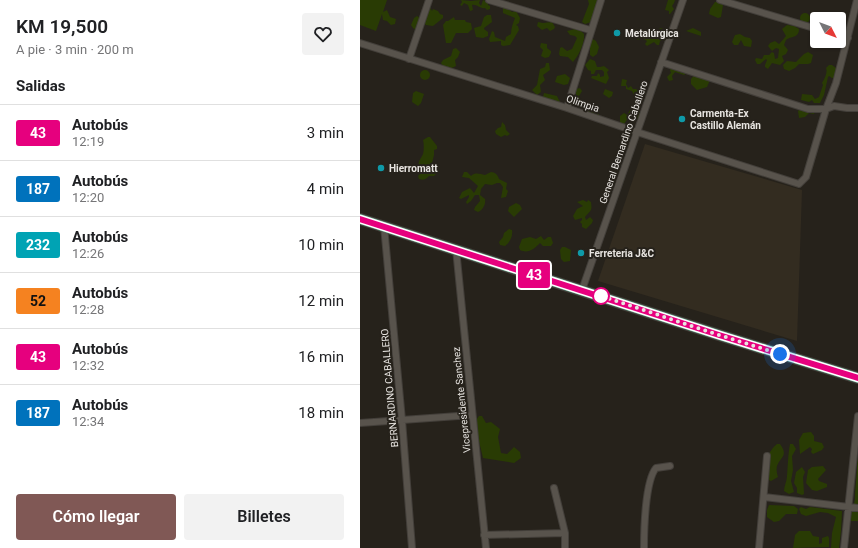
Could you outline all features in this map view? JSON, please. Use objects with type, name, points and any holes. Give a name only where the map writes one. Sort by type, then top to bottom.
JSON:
[{"type":"main road","points":[[360,219],[719,335],[858,378]]},
{"type":"street","points":[[409,59],[429,0]]},
{"type":"street","points":[[489,0],[590,30]]},
{"type":"street","points":[[567,108],[590,30],[601,0]]},
{"type":"street","name":"General Bernardino Caballero","points":[[582,290],[683,0]]},
{"type":"street","points":[[720,0],[810,27]]},
{"type":"street","points":[[826,109],[836,83],[857,0]]},
{"type":"street","name":"Olimpia","points":[[360,43],[567,108],[799,184],[806,177],[826,109]]},
{"type":"street","points":[[661,62],[808,109],[826,109],[834,106],[858,108]]},
{"type":"street","name":"BERNARDINO CABALLERO","points":[[384,226],[412,548]]},
{"type":"street","name":"Vicepresidente Sanchez","points":[[456,249],[486,548]]},
{"type":"street","points":[[360,423],[472,415]]},
{"type":"street","points":[[844,548],[858,416]]},
{"type":"street","points":[[759,548],[767,456]]},
{"type":"street","points":[[644,548],[647,503],[651,477],[656,468],[670,466]]},
{"type":"street","points":[[554,488],[565,533],[565,548]]},
{"type":"street","points":[[764,497],[858,508]]},
{"type":"street","points":[[484,535],[565,533]]},
{"type":"shaded area","points":[[645,144],[802,190],[797,341],[598,281]]},
{"type":"green space","points":[[360,0],[387,0],[383,12],[387,10],[390,17],[396,19],[395,24],[391,25],[387,21],[383,20],[382,14],[376,31],[360,25]]},
{"type":"green space","points":[[461,0],[480,0],[479,3],[481,6],[483,0],[488,2],[490,9],[487,10],[485,8],[472,5],[473,10],[470,11],[468,5],[464,3],[462,6],[460,5],[462,2]]},
{"type":"green space","points":[[588,0],[598,0],[591,22],[585,24],[582,22],[589,4]]},
{"type":"green space","points":[[668,0],[675,0],[672,6],[674,9],[670,14],[669,11],[665,10]]},
{"type":"green space","points":[[715,2],[723,5],[721,17],[718,18],[709,14],[710,9]]},
{"type":"green space","points":[[429,6],[432,11],[433,9],[443,15],[443,18],[433,26],[426,25],[423,22]]},
{"type":"green space","points":[[506,7],[512,12],[516,11],[520,18],[519,23],[516,25],[518,26],[519,30],[510,45],[503,46],[501,45],[501,41],[490,42],[489,39],[492,31],[494,32],[495,37],[505,41],[506,37],[511,34],[515,18],[503,13],[503,8]]},
{"type":"green space","points":[[803,13],[807,13],[810,16],[810,20],[807,23],[803,23],[800,20],[800,16]]},
{"type":"green space","points":[[491,15],[492,22],[484,28],[488,32],[488,36],[483,38],[476,37],[474,28],[481,26],[484,17]]},
{"type":"green space","points":[[417,16],[420,18],[416,30],[411,25],[414,18]]},
{"type":"green space","points":[[454,17],[455,20],[465,20],[466,22],[471,23],[472,29],[468,33],[456,33],[451,43],[446,43],[443,25],[446,21]]},
{"type":"green space","points":[[538,22],[552,22],[555,27],[550,31],[547,28],[542,30],[537,26]]},
{"type":"green space","points":[[787,25],[794,26],[799,29],[799,32],[786,40],[784,45],[788,50],[786,54],[782,56],[784,61],[780,65],[772,63],[768,69],[765,67],[766,59],[760,64],[757,64],[755,60],[756,58],[762,59],[764,55],[769,55],[772,52],[774,53],[775,59],[778,58],[779,49],[776,48],[772,51],[768,46],[770,43],[775,41],[779,44],[780,43],[786,36],[782,29]]},
{"type":"green space","points":[[660,28],[666,31],[668,37],[664,41],[660,41],[659,45],[654,42],[647,46],[645,44],[647,41],[641,37],[638,40],[634,36],[636,29],[639,29],[645,36],[653,38]]},
{"type":"green space","points":[[693,28],[701,32],[701,36],[686,31]]},
{"type":"green space","points":[[575,29],[580,30],[584,34],[584,41],[573,62],[568,57],[560,56],[559,54],[560,48],[562,47],[567,51],[572,49],[577,38],[570,35],[567,31]]},
{"type":"green space","points":[[740,34],[750,38],[752,41],[751,47],[744,46],[741,40],[738,45],[734,45],[732,42],[735,35]]},
{"type":"green space","points":[[591,38],[596,41],[599,47],[597,54],[593,57],[590,55],[589,45]]},
{"type":"green space","points":[[541,43],[547,44],[547,48],[551,51],[549,57],[545,58],[541,56],[543,50],[540,47]]},
{"type":"green space","points":[[456,48],[460,52],[455,60],[456,66],[452,68],[443,66],[441,63],[443,60],[451,56],[453,49]]},
{"type":"green space","points":[[808,52],[813,55],[811,63],[799,64],[789,71],[784,69],[783,65],[787,61],[796,62]]},
{"type":"green space","points":[[590,59],[595,61],[597,67],[604,66],[609,70],[607,72],[609,78],[606,84],[591,78],[592,76],[597,76],[598,73],[600,77],[604,76],[604,72],[602,70],[596,70],[594,74],[591,74],[591,71],[588,70],[585,65]]},
{"type":"green space","points":[[546,63],[549,63],[550,70],[543,75],[545,80],[540,85],[541,92],[537,95],[532,90],[537,85],[540,69],[545,67]]},
{"type":"green space","points":[[829,65],[836,68],[840,65],[843,67],[843,70],[838,79],[828,77],[824,95],[820,103],[814,103],[812,100],[809,102],[801,100],[802,94],[812,95],[815,99],[819,97],[823,85],[822,83],[826,74],[826,68]]},
{"type":"green space","points":[[671,67],[687,73],[684,75],[675,72],[672,76],[673,80],[669,81],[667,77],[671,73]]},
{"type":"green space","points":[[423,70],[427,70],[429,71],[429,79],[423,80],[420,77],[420,73]]},
{"type":"green space","points":[[696,73],[707,73],[711,78],[707,87],[697,90],[691,84],[691,79]]},
{"type":"green space","points":[[565,74],[570,78],[568,84],[564,85],[555,82],[557,76]]},
{"type":"green space","points":[[622,79],[627,80],[626,84],[628,88],[631,86],[633,89],[639,91],[639,94],[634,95],[632,91],[626,89],[626,86],[621,86]]},
{"type":"green space","points":[[580,88],[582,91],[579,96],[580,100],[576,103],[574,98],[576,96],[576,89]]},
{"type":"green space","points":[[605,89],[613,92],[612,96],[609,98],[603,94]]},
{"type":"green space","points":[[416,91],[424,94],[421,103],[418,106],[412,102],[413,93]]},
{"type":"green space","points":[[544,93],[557,96],[560,102],[558,104],[545,100],[543,97]]},
{"type":"green space","points":[[594,105],[598,106],[597,111],[599,115],[597,118],[587,116],[586,111]]},
{"type":"green space","points":[[637,109],[641,113],[637,120],[629,117],[624,124],[622,125],[620,123],[620,116],[624,113],[627,115],[630,110]]},
{"type":"green space","points":[[800,109],[805,111],[815,111],[814,114],[809,113],[805,117],[799,118],[798,111]]},
{"type":"green space","points":[[502,122],[510,134],[501,137],[496,134],[495,131],[501,127]]},
{"type":"green space","points":[[430,137],[437,146],[437,149],[434,150],[432,163],[438,172],[434,176],[429,176],[421,180],[418,176],[422,172],[419,167],[419,163],[423,154],[423,140]]},
{"type":"green space","points":[[464,172],[467,172],[471,176],[476,174],[485,175],[491,172],[495,173],[499,179],[507,183],[506,189],[508,191],[506,197],[501,198],[503,187],[500,183],[492,185],[485,184],[481,189],[480,195],[485,199],[485,205],[478,212],[474,210],[480,201],[479,195],[475,195],[467,204],[466,202],[469,195],[461,199],[459,198],[462,192],[470,188],[474,193],[478,186],[469,178],[462,177]]},
{"type":"green space","points":[[583,200],[587,202],[588,200],[591,202],[591,209],[585,217],[586,220],[590,217],[593,220],[586,229],[582,227],[580,222],[582,218],[575,220],[573,216],[577,209],[583,206],[577,202]]},
{"type":"green space","points":[[516,203],[520,205],[522,209],[514,217],[508,211],[509,207]]},
{"type":"green space","points":[[509,229],[512,230],[511,239],[505,246],[500,245],[499,242],[504,233]]},
{"type":"green space","points":[[541,236],[544,240],[551,237],[553,243],[551,246],[543,246],[540,243],[528,251],[520,250],[519,247],[522,239],[530,237],[536,239]]},
{"type":"green space","points":[[562,247],[571,250],[570,261],[564,262],[561,259],[560,250]]},
{"type":"green space","points":[[479,416],[482,416],[486,423],[491,422],[500,429],[498,437],[501,453],[507,454],[514,447],[520,452],[521,458],[514,463],[483,458],[476,420]]},
{"type":"green space","points":[[811,432],[814,436],[814,441],[822,443],[824,447],[822,450],[813,454],[810,447],[800,454],[799,440],[803,433]]},
{"type":"green space","points":[[777,444],[780,444],[783,448],[784,454],[777,466],[778,477],[771,481],[767,475],[766,465],[770,452]]},
{"type":"green space","points":[[790,444],[793,444],[796,449],[792,456],[793,470],[791,481],[794,492],[789,494],[784,491],[784,487],[787,478]]},
{"type":"green space","points":[[858,454],[858,521],[851,521],[851,514],[855,502]]},
{"type":"green space","points":[[823,466],[826,470],[818,479],[819,481],[827,484],[827,487],[817,491],[812,490],[806,483],[808,470],[812,467]]},
{"type":"green space","points":[[802,467],[805,472],[803,477],[804,494],[802,495],[797,493],[797,488],[794,483],[796,472]]},
{"type":"green space","points":[[769,505],[794,506],[798,509],[797,514],[786,514],[779,521],[774,522],[767,517]]},
{"type":"green space","points":[[801,507],[806,509],[810,507],[842,511],[839,548],[831,548],[832,533],[836,517],[828,513],[820,512],[806,516],[801,514],[799,509]]},
{"type":"green space","points":[[799,531],[810,531],[813,536],[819,537],[819,544],[822,543],[822,538],[828,536],[829,547],[793,548],[795,535]]},
{"type":"bus line","name":"43","points":[[360,219],[719,335],[858,378]]},
{"type":"place","name":"Metalúrgica","points":[[617,33]]},
{"type":"place","name":"Carmenta-Ex Castillo Alemán","points":[[682,119]]},
{"type":"place","name":"Hierromatt","points":[[381,168]]},
{"type":"place","name":"Ferreteria J&C","points":[[581,253]]},
{"type":"route","points":[[601,296],[595,294],[780,354]]}]
